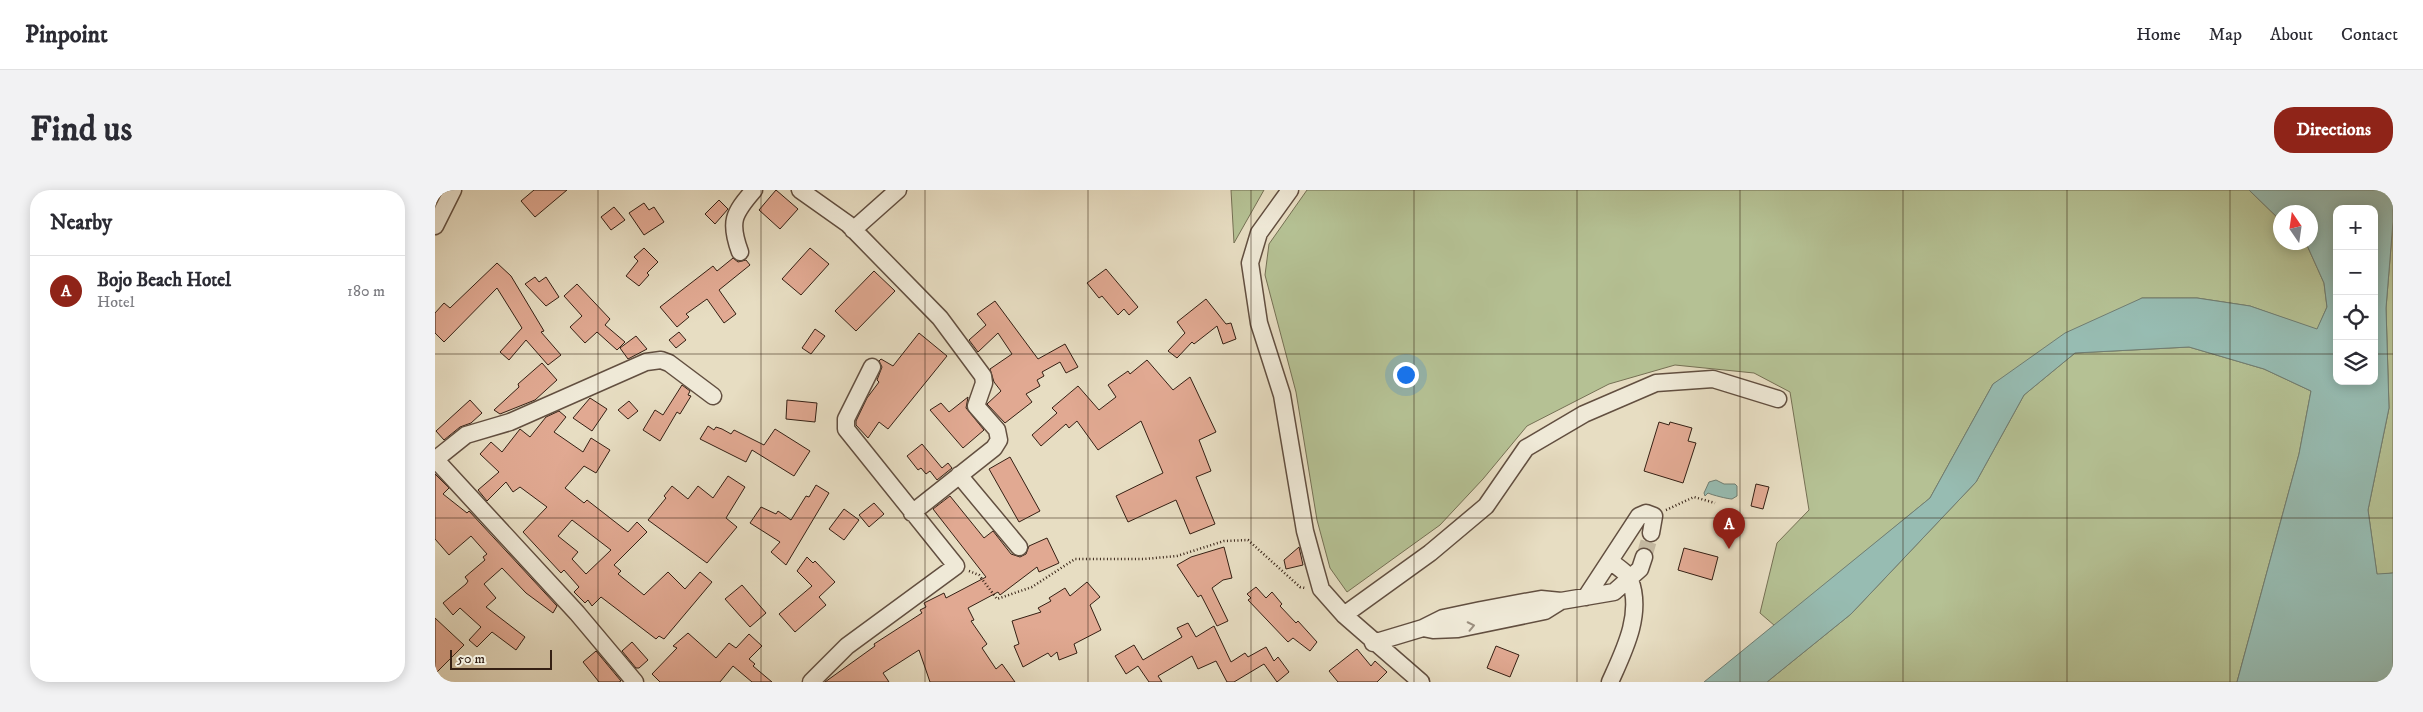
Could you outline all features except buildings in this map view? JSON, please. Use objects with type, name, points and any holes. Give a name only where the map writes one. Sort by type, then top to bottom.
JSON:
[{"type":"street","points":[[435,226],[453,190]]},
{"type":"street","points":[[740,252],[733,236],[734,216],[754,190]]},
{"type":"street","points":[[800,190],[853,230],[940,318],[983,376],[984,383],[977,406],[997,430],[999,440],[994,448],[912,513]]},
{"type":"street","points":[[853,230],[898,190]]},
{"type":"street","points":[[1290,190],[1259,233],[1250,263],[1259,323],[1282,394],[1305,531],[1321,589],[1343,615],[1373,643],[1421,682]]},
{"type":"street","points":[[635,682],[571,606],[435,459],[466,434],[510,422],[647,362],[661,360],[669,363],[713,396]]},
{"type":"street","points":[[811,682],[847,646],[956,566],[846,429],[846,420],[872,367]]},
{"type":"street","points":[[1343,615],[1431,553],[1485,506],[1526,448],[1584,414],[1657,383],[1713,379],[1778,399]]},
{"type":"street","points":[[959,475],[1019,547]]},
{"type":"street","points":[[1586,597],[1639,516],[1646,513],[1653,516],[1651,533]]},
{"type":"street","points":[[1373,643],[1423,628],[1443,618],[1541,599],[1561,601],[1614,592],[1640,569],[1644,557]]},
{"type":"street","points":[[1610,682],[1630,634],[1635,604],[1630,578],[1611,561]]},
{"type":"path","points":[[1653,516],[1693,497],[1715,503]]},
{"type":"path","points":[[956,566],[979,576],[997,599],[1033,587],[1075,559],[1144,559],[1177,556],[1223,541],[1248,540],[1300,588],[1321,589]]},
{"type":"green space","points":[[1231,190],[1264,190],[1234,243]]},
{"type":"green space","points":[[1307,190],[2249,190],[2273,213],[2273,250],[2309,250],[2324,283],[2327,307],[2317,330],[2250,306],[2197,298],[2142,298],[1993,384],[1930,498],[1775,626],[1760,613],[1777,543],[1809,510],[1790,392],[1754,373],[1675,365],[1609,384],[1527,426],[1483,479],[1440,525],[1347,592],[1330,568],[1317,520],[1296,392],[1265,275],[1269,244]]},
{"type":"green space","points":[[2393,222],[2393,573],[2377,575],[2368,510],[2389,408],[2386,308]]},
{"type":"green space","points":[[2189,347],[2264,369],[2311,391],[2299,454],[2237,682],[1767,682],[1851,614],[1976,482],[2024,395],[2075,353]]},
{"type":"water","points":[[2249,190],[2393,190],[2393,222],[2386,308],[2389,408],[2368,510],[2377,574],[2393,573],[2393,682],[2237,682],[2299,454],[2311,391],[2264,369],[2189,347],[2075,353],[2024,395],[1976,482],[1851,614],[1767,682],[1704,682],[1930,498],[1993,384],[2065,333],[2142,298],[2197,298],[2250,306],[2317,329],[2327,307],[2324,283],[2309,250],[2318,250],[2318,205],[2273,205],[2273,213]]},
{"type":"water","points":[[1716,480],[1724,484],[1735,484],[1737,486],[1737,496],[1730,499],[1708,493],[1705,496],[1704,493],[1709,482]]},
{"type":"tunnel","points":[[1644,557],[1651,533]]},
{"type":"place","name":"Bojo Beach Hotel","points":[[1729,549]]}]
